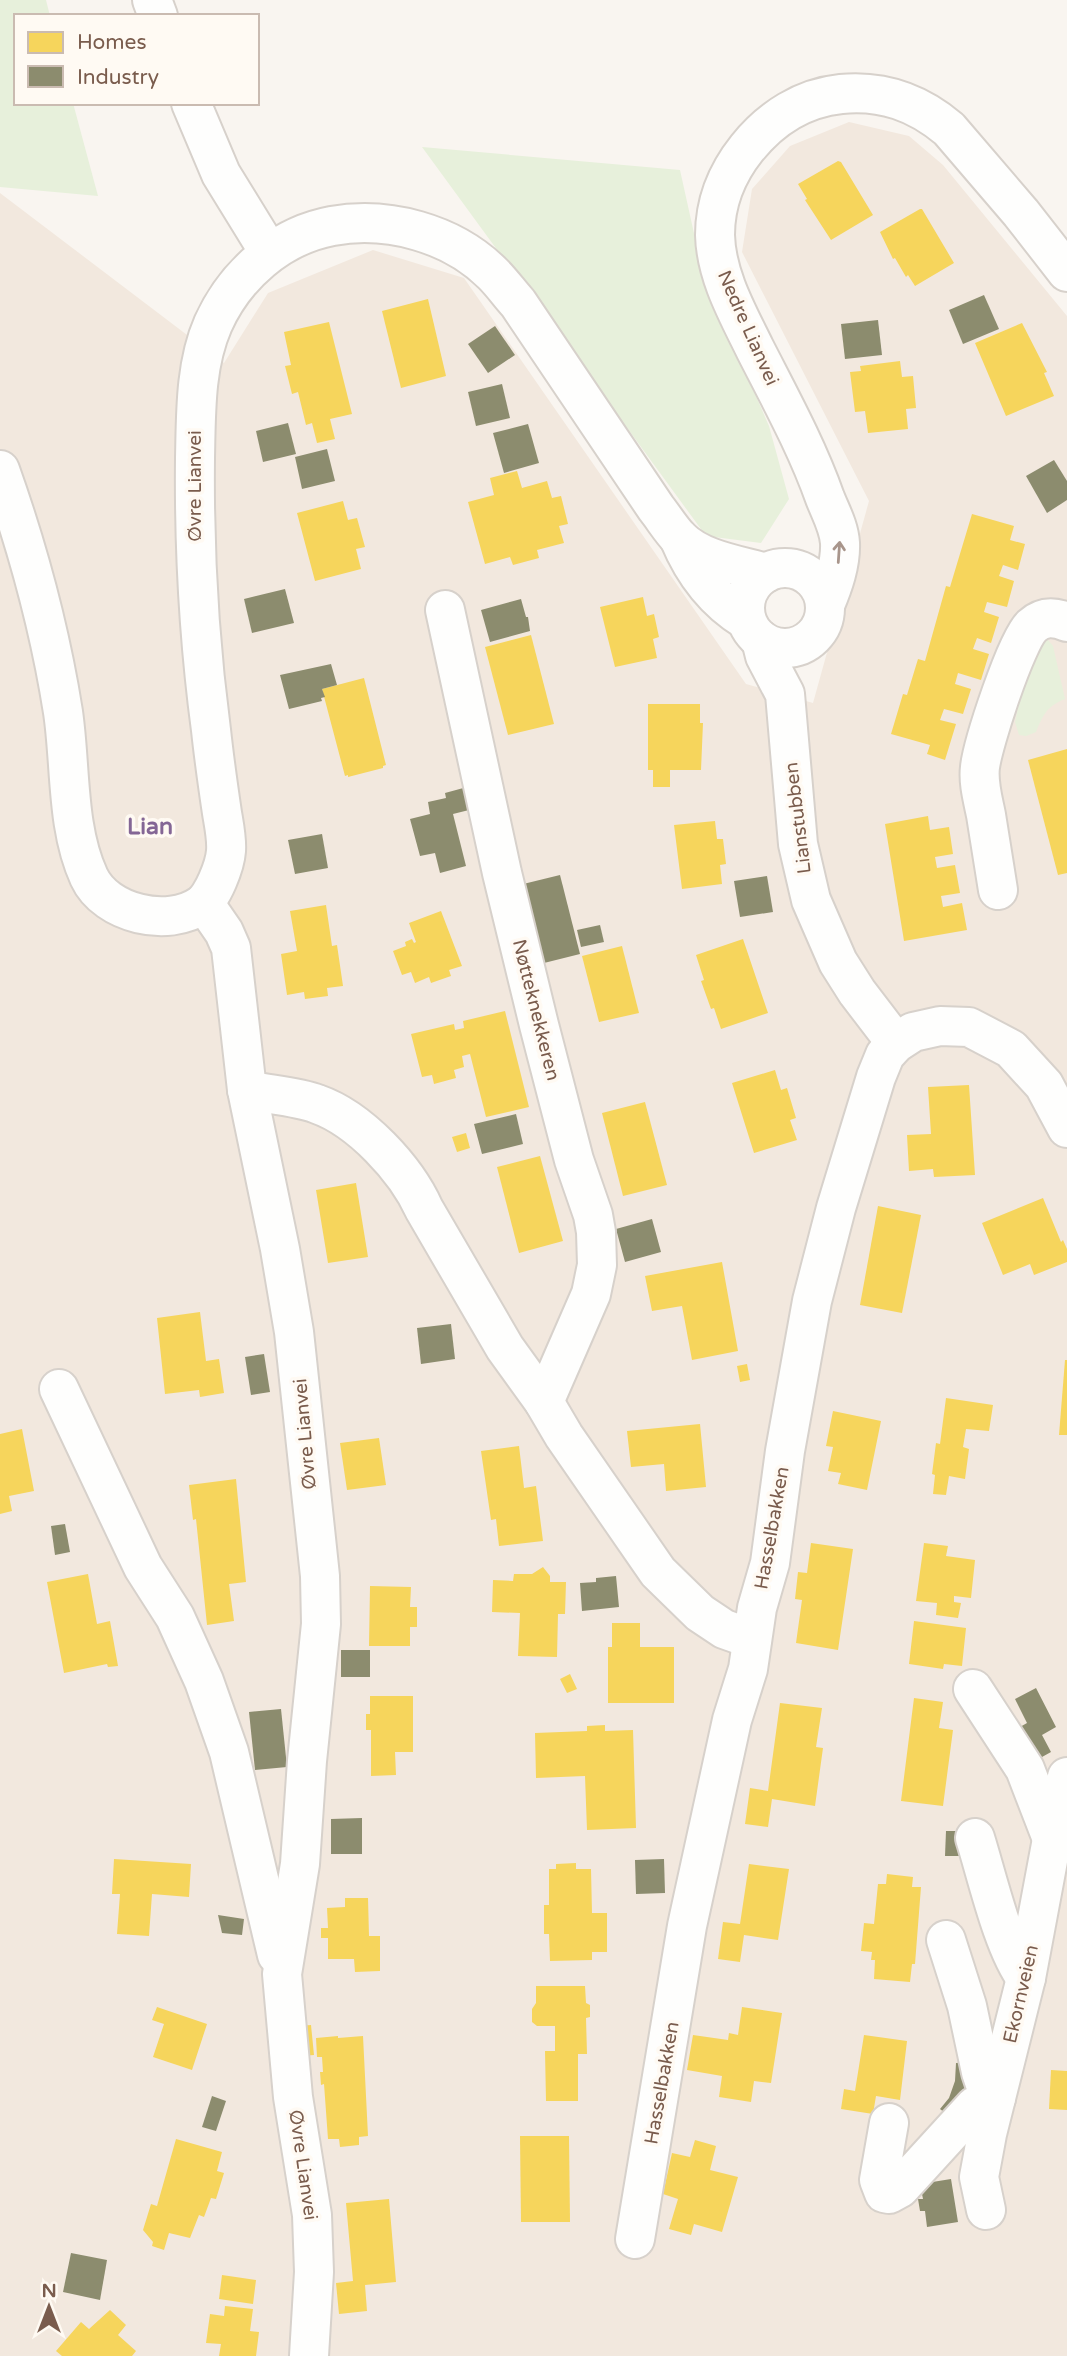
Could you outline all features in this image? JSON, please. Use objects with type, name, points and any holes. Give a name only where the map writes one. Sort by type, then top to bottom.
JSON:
[{"type":"street","name":"Nedre Lianvei","points":[[818,622],[834,584],[840,543],[838,528],[818,476],[735,308],[718,258],[715,220],[723,187],[735,162],[754,139],[790,110],[827,97],[851,93],[878,94],[912,104],[935,117],[964,145],[1067,272]]},
{"type":"street","points":[[192,105],[221,174],[269,252],[316,230],[363,223],[408,228],[444,240],[462,250],[491,272],[518,303],[679,538],[695,570],[713,593],[772,646],[799,646],[818,622],[822,592],[815,580],[803,572],[778,570],[705,555],[679,538]]},
{"type":"street","name":"Øvre Lianvei","points":[[269,252],[232,292],[213,324],[202,359],[196,405],[194,530],[198,603],[226,849],[222,870],[204,903],[232,948],[247,1090],[294,1332],[320,1576],[321,1624],[300,1864],[282,1975]]},
{"type":"street","points":[[0,470],[22,531],[51,649],[63,713],[75,828],[81,857],[90,880],[107,900],[142,913],[178,915],[204,903]]},
{"type":"street","points":[[754,630],[745,605],[747,594],[756,580],[778,570],[812,538],[826,500]]},
{"type":"street","name":"Nøtteknekkeren","points":[[444,610],[502,873],[539,1025],[596,1232],[597,1265],[591,1294],[544,1402]]},
{"type":"street","points":[[998,890],[980,785],[980,767],[995,711],[1020,646],[1031,627],[1040,620],[1049,618],[1067,622]]},
{"type":"street","name":"Lianstubben","points":[[785,694],[818,622]]},
{"type":"street","name":"Lianstubben","points":[[754,630],[785,694],[798,844],[809,893],[838,962],[896,1043]]},
{"type":"street","points":[[896,1043],[912,1032],[940,1026],[969,1027],[1011,1049],[1044,1085],[1067,1128]]},
{"type":"street","name":"Hasselbakken","points":[[635,2239],[668,2056],[687,1926],[732,1720],[748,1669],[757,1608],[770,1563],[790,1420],[819,1268],[877,1077],[885,1055],[896,1043]]},
{"type":"street","points":[[247,1090],[318,1104],[359,1127],[392,1160],[416,1191],[505,1348],[639,1546],[664,1579],[700,1613],[724,1629],[752,1639]]},
{"type":"street","name":"Øvre Lianvei","points":[[59,1389],[143,1567],[175,1617],[204,1681],[229,1752],[282,1975],[293,2097],[312,2215],[314,2272],[309,2356]]},
{"type":"street","points":[[973,1689],[1025,1769],[1052,1839]]},
{"type":"street","name":"Ekornveien","points":[[986,2210],[979,2177],[1026,1978],[1052,1839],[1067,1777]]},
{"type":"street","points":[[975,1838],[1006,1936],[1026,1978]]},
{"type":"street","points":[[888,2123],[879,2180],[881,2189],[889,2194],[900,2188],[975,2106],[996,2098],[986,2087],[981,2072],[967,2006],[946,1940]]},
{"type":"shaded area","points":[[849,122],[909,136],[943,165],[1067,316],[1067,2356],[0,2356],[0,193],[224,363],[268,293],[373,250],[464,278],[746,684],[813,703],[869,501],[742,252],[752,189],[790,146]]},
{"type":"green space","points":[[0,0],[46,0],[50,14],[14,14],[14,105],[74,105],[98,196],[0,187]]},
{"type":"green space","points":[[422,147],[680,170],[703,274],[769,426],[789,499],[761,543],[706,536]]},
{"type":"green space","points":[[1044,635],[1053,646],[1065,699],[1046,712],[1036,732],[1026,736],[1019,735],[1015,722],[1030,649]]},
{"type":"building: Homes","points":[[838,161],[873,215],[831,240],[798,184]]},
{"type":"building: Homes","points":[[920,209],[954,263],[915,286],[895,258],[893,259],[880,232]]},
{"type":"building: Homes","points":[[428,299],[446,376],[401,388],[382,311]]},
{"type":"building: Homes","points":[[329,322],[352,414],[330,419],[335,439],[317,443],[312,423],[306,425],[298,392],[292,394],[285,366],[291,365],[284,332]]},
{"type":"building: Homes","points":[[1022,323],[1047,372],[1044,373],[1054,396],[1006,416],[975,343]]},
{"type":"building: Homes","points":[[900,361],[902,377],[913,376],[916,408],[906,409],[908,429],[868,433],[865,411],[855,412],[850,372],[861,371],[860,366]]},
{"type":"building: Homes","points":[[517,471],[522,488],[547,481],[552,498],[561,496],[568,524],[559,526],[564,543],[537,550],[539,558],[513,565],[510,557],[485,564],[468,502],[494,495],[490,478]]},
{"type":"building: Homes","points":[[343,501],[348,520],[357,518],[365,547],[356,549],[361,569],[315,581],[297,513]]},
{"type":"building: Homes","points":[[972,514],[1014,526],[1010,540],[1025,544],[1018,570],[1003,565],[999,576],[1014,581],[1007,607],[987,602],[984,612],[999,617],[991,643],[977,638],[973,649],[989,654],[981,680],[958,673],[955,684],[971,689],[963,714],[944,709],[940,720],[956,724],[945,760],[927,754],[930,745],[891,734],[903,694],[907,695],[918,659],[925,661],[946,586],[950,587]]},
{"type":"building: Homes","points":[[643,597],[647,616],[654,614],[659,637],[653,639],[657,658],[615,667],[600,607]]},
{"type":"building: Homes","points":[[531,635],[554,724],[508,735],[485,647]]},
{"type":"building: Homes","points":[[364,678],[386,765],[348,777],[345,776],[322,689]]},
{"type":"building: Homes","points":[[648,704],[700,704],[700,723],[703,723],[701,770],[670,770],[670,787],[653,787],[653,770],[648,770]]},
{"type":"building: Homes","points":[[1067,749],[1067,873],[1058,875],[1028,760]]},
{"type":"building: Homes","points":[[928,816],[930,830],[949,827],[953,854],[935,857],[937,868],[955,865],[960,893],[941,896],[943,907],[962,903],[967,930],[904,941],[885,824]]},
{"type":"building: Homes","points":[[715,821],[717,839],[723,839],[726,864],[720,865],[722,884],[682,889],[674,825]]},
{"type":"building: Homes","points":[[326,905],[332,946],[337,945],[343,986],[327,988],[328,996],[305,999],[304,992],[287,995],[281,954],[297,951],[290,911]]},
{"type":"building: Homes","points":[[441,911],[462,966],[449,970],[451,976],[431,983],[429,977],[415,983],[411,972],[402,975],[393,951],[406,946],[405,942],[412,939],[416,942],[409,923]]},
{"type":"building: Homes","points":[[743,939],[768,1013],[721,1029],[701,981],[704,980],[696,955]]},
{"type":"building: Homes","points":[[622,946],[639,1013],[599,1022],[582,956]]},
{"type":"building: Homes","points":[[505,1011],[529,1107],[486,1117],[470,1054],[462,1056],[464,1067],[454,1070],[456,1078],[434,1084],[432,1075],[422,1077],[411,1034],[454,1024],[455,1030],[464,1028],[463,1021]]},
{"type":"building: Homes","points":[[775,1070],[781,1090],[787,1088],[796,1118],[790,1120],[797,1140],[754,1153],[732,1083]]},
{"type":"building: Homes","points":[[969,1085],[975,1175],[934,1177],[933,1169],[909,1171],[907,1135],[931,1134],[928,1087]]},
{"type":"building: Homes","points":[[645,1102],[667,1185],[623,1196],[602,1113]]},
{"type":"building: Homes","points":[[466,1133],[470,1148],[457,1152],[452,1137]]},
{"type":"building: Homes","points":[[540,1156],[563,1241],[519,1253],[497,1167]]},
{"type":"building: Homes","points":[[356,1183],[368,1257],[328,1263],[316,1190]]},
{"type":"building: Homes","points":[[1043,1198],[1061,1242],[1063,1240],[1067,1249],[1067,1262],[1034,1275],[1030,1264],[1003,1275],[982,1223]]},
{"type":"building: Homes","points":[[878,1206],[921,1215],[902,1313],[860,1305]]},
{"type":"building: Homes","points":[[722,1262],[738,1351],[692,1360],[682,1306],[652,1311],[645,1276]]},
{"type":"building: Homes","points":[[200,1312],[206,1361],[219,1359],[224,1393],[200,1397],[199,1390],[165,1394],[157,1318]]},
{"type":"building: Homes","points":[[1065,1360],[1067,1435],[1059,1435]]},
{"type":"building: Homes","points":[[747,1364],[750,1380],[740,1382],[737,1366]]},
{"type":"building: Homes","points":[[946,1398],[993,1405],[989,1431],[966,1429],[963,1447],[969,1449],[965,1479],[949,1476],[946,1495],[933,1494],[935,1475],[932,1474],[936,1443],[940,1444]]},
{"type":"building: Homes","points":[[833,1411],[881,1421],[867,1490],[838,1484],[841,1473],[828,1471],[833,1447],[826,1446]]},
{"type":"building: Homes","points":[[700,1424],[706,1487],[666,1491],[664,1464],[631,1467],[627,1431]]},
{"type":"building: Homes","points":[[22,1429],[34,1491],[9,1496],[12,1511],[0,1514],[0,1434]]},
{"type":"building: Homes","points":[[379,1438],[386,1485],[347,1490],[340,1443]]},
{"type":"building: Homes","points":[[519,1446],[524,1488],[536,1486],[543,1541],[499,1546],[496,1519],[491,1520],[481,1451]]},
{"type":"building: Homes","points":[[236,1479],[246,1582],[229,1584],[234,1621],[207,1625],[196,1519],[193,1520],[189,1485]]},
{"type":"building: Homes","points":[[811,1543],[853,1549],[838,1650],[796,1643],[802,1600],[795,1599],[798,1572],[807,1573]]},
{"type":"building: Homes","points":[[924,1543],[948,1546],[946,1556],[975,1560],[971,1598],[954,1596],[954,1602],[961,1603],[958,1618],[936,1615],[937,1603],[916,1601]]},
{"type":"building: Homes","points":[[543,1567],[550,1576],[550,1582],[566,1582],[565,1614],[558,1614],[557,1657],[518,1656],[520,1613],[492,1612],[493,1580],[513,1581],[514,1574],[532,1574]]},
{"type":"building: Homes","points":[[88,1574],[97,1624],[110,1621],[118,1666],[108,1667],[107,1664],[64,1673],[47,1582]]},
{"type":"building: Homes","points":[[370,1586],[411,1587],[410,1607],[417,1607],[417,1627],[410,1627],[410,1646],[369,1646]]},
{"type":"building: Homes","points":[[914,1621],[966,1628],[962,1666],[944,1664],[943,1669],[909,1664]]},
{"type":"building: Homes","points":[[612,1623],[640,1623],[640,1647],[674,1647],[674,1703],[608,1703],[608,1647],[612,1647]]},
{"type":"building: Homes","points":[[570,1674],[577,1689],[567,1693],[560,1679]]},
{"type":"building: Homes","points":[[370,1696],[413,1696],[413,1752],[395,1752],[396,1775],[371,1776],[371,1730],[366,1730],[366,1714],[370,1714]]},
{"type":"building: Homes","points":[[914,1698],[943,1702],[939,1728],[953,1730],[943,1806],[901,1801]]},
{"type":"building: Homes","points":[[780,1703],[822,1708],[816,1747],[823,1748],[815,1806],[772,1799],[768,1827],[745,1824],[750,1788],[768,1791]]},
{"type":"building: Homes","points":[[605,1725],[605,1731],[633,1730],[636,1828],[587,1830],[585,1776],[536,1778],[535,1733],[587,1731],[587,1726]]},
{"type":"building: Homes","points":[[114,1859],[191,1864],[189,1897],[152,1894],[149,1936],[117,1934],[120,1894],[112,1894]]},
{"type":"building: Homes","points":[[576,1863],[576,1869],[591,1869],[592,1913],[607,1913],[607,1952],[592,1952],[592,1960],[550,1961],[549,1934],[544,1934],[544,1905],[549,1905],[549,1869],[556,1869],[556,1864]]},
{"type":"building: Homes","points":[[749,1864],[789,1869],[778,1940],[744,1935],[740,1962],[718,1959],[723,1922],[740,1924]]},
{"type":"building: Homes","points":[[887,1874],[913,1877],[912,1887],[921,1887],[915,1964],[912,1964],[910,1982],[874,1979],[875,1960],[871,1960],[872,1952],[861,1951],[864,1923],[874,1924],[878,1884],[886,1884]]},
{"type":"building: Homes","points":[[345,1898],[368,1898],[369,1936],[380,1936],[380,1971],[355,1972],[354,1959],[328,1959],[328,1938],[321,1938],[321,1928],[328,1928],[327,1908],[345,1907]]},
{"type":"building: Homes","points":[[536,1986],[585,1986],[590,2017],[586,2018],[587,2054],[578,2054],[578,2101],[546,2101],[545,2051],[555,2051],[555,2026],[537,2026],[532,2022]]},
{"type":"building: Homes","points":[[157,2007],[207,2024],[192,2070],[153,2057],[164,2024],[152,2020]]},
{"type":"building: Homes","points":[[742,2007],[782,2013],[771,2083],[754,2081],[751,2102],[719,2097],[722,2076],[687,2070],[693,2035],[728,2040],[729,2033],[738,2035]]},
{"type":"building: Homes","points":[[311,2025],[314,2055],[301,2056],[298,2026]]},
{"type":"building: Homes","points":[[864,2035],[907,2041],[900,2100],[876,2096],[873,2114],[841,2109],[844,2089],[855,2091]]},
{"type":"building: Homes","points":[[363,2036],[368,2136],[359,2137],[359,2145],[340,2147],[339,2139],[328,2139],[324,2084],[321,2085],[320,2072],[323,2072],[322,2057],[317,2057],[316,2038]]},
{"type":"building: Homes","points":[[1051,2070],[1067,2071],[1067,2110],[1049,2109]]},
{"type":"building: Homes","points":[[520,2136],[569,2136],[570,2222],[521,2222]]},
{"type":"building: Homes","points":[[176,2139],[222,2152],[217,2171],[224,2173],[216,2199],[211,2198],[204,2217],[199,2215],[190,2238],[169,2233],[164,2250],[152,2246],[153,2242],[143,2230],[151,2204],[157,2206]]},
{"type":"building: Homes","points":[[695,2140],[716,2146],[710,2170],[738,2177],[722,2232],[694,2224],[691,2235],[669,2229],[678,2199],[663,2194],[672,2153],[690,2157]]},
{"type":"building: Homes","points":[[389,2199],[396,2282],[365,2285],[367,2311],[339,2314],[336,2283],[353,2281],[346,2203]]},
{"type":"building: Homes","points":[[222,2275],[256,2280],[253,2304],[219,2299]]},
{"type":"building: Homes","points":[[225,2306],[253,2309],[250,2331],[259,2332],[256,2356],[219,2356],[221,2344],[206,2343],[210,2314],[224,2316]]},
{"type":"building: Homes","points":[[110,2310],[126,2325],[118,2335],[136,2351],[132,2356],[62,2356],[56,2351],[81,2322],[89,2329]]},
{"type":"building: Industry","points":[[984,295],[999,329],[963,344],[949,310]]},
{"type":"building: Industry","points":[[878,320],[882,355],[845,359],[841,324]]},
{"type":"building: Industry","points":[[495,326],[515,355],[488,373],[468,344]]},
{"type":"building: Industry","points":[[502,384],[510,418],[476,426],[468,392]]},
{"type":"building: Industry","points":[[288,423],[296,454],[263,462],[256,431]]},
{"type":"building: Industry","points":[[528,424],[539,463],[504,473],[493,433]]},
{"type":"building: Industry","points":[[327,449],[335,481],[302,489],[295,457]]},
{"type":"building: Industry","points":[[1054,460],[1067,481],[1067,500],[1047,513],[1026,476]]},
{"type":"building: Industry","points":[[285,589],[294,623],[252,633],[244,599]]},
{"type":"building: Industry","points":[[521,599],[530,631],[490,642],[481,610]]},
{"type":"building: Industry","points":[[331,664],[337,685],[322,689],[325,697],[321,698],[322,701],[289,709],[280,675]]},
{"type":"building: Industry","points":[[467,787],[473,809],[453,814],[466,866],[440,873],[435,853],[420,856],[410,819],[430,814],[428,802],[446,798],[445,793]]},
{"type":"building: Industry","points":[[322,834],[328,868],[295,874],[288,840]]},
{"type":"building: Industry","points":[[560,875],[580,954],[536,965],[511,887]]},
{"type":"building: Industry","points":[[767,876],[773,912],[740,917],[734,881]]},
{"type":"building: Industry","points":[[600,925],[604,942],[581,947],[577,930]]},
{"type":"building: Industry","points":[[516,1114],[523,1144],[482,1154],[474,1124]]},
{"type":"building: Industry","points":[[652,1219],[661,1252],[625,1262],[616,1229]]},
{"type":"building: Industry","points":[[451,1324],[455,1359],[421,1364],[417,1328]]},
{"type":"building: Industry","points":[[264,1354],[270,1392],[251,1395],[245,1357]]},
{"type":"building: Industry","points":[[65,1524],[70,1552],[55,1555],[51,1526]]},
{"type":"building: Industry","points":[[616,1576],[619,1607],[582,1611],[580,1583]]},
{"type":"building: Industry","points":[[341,1650],[370,1650],[370,1677],[341,1677]]},
{"type":"building: Industry","points":[[1036,1688],[1056,1727],[1042,1735],[1051,1752],[1033,1762],[1013,1731],[1027,1723],[1015,1699]]},
{"type":"building: Industry","points":[[281,1709],[287,1767],[255,1770],[249,1712]]},
{"type":"building: Industry","points":[[362,1818],[362,1854],[331,1854],[331,1819]]},
{"type":"building: Industry","points":[[946,1831],[963,1831],[963,1856],[945,1856]]},
{"type":"building: Industry","points":[[664,1859],[665,1893],[636,1894],[635,1860]]},
{"type":"building: Industry","points":[[218,1915],[244,1919],[242,1935],[222,1933]]},
{"type":"building: Industry","points":[[973,2062],[975,2085],[954,2120],[940,2109],[949,2098],[955,2081],[956,2063]]},
{"type":"building: Industry","points":[[212,2096],[226,2101],[216,2131],[202,2127]]},
{"type":"building: Industry","points":[[951,2179],[958,2222],[927,2227],[925,2211],[920,2211],[918,2199],[923,2199],[920,2184]]},
{"type":"building: Industry","points":[[71,2253],[107,2260],[100,2300],[63,2292]]},
{"type":"district","name":"Lian","points":[[150,827]]}]
